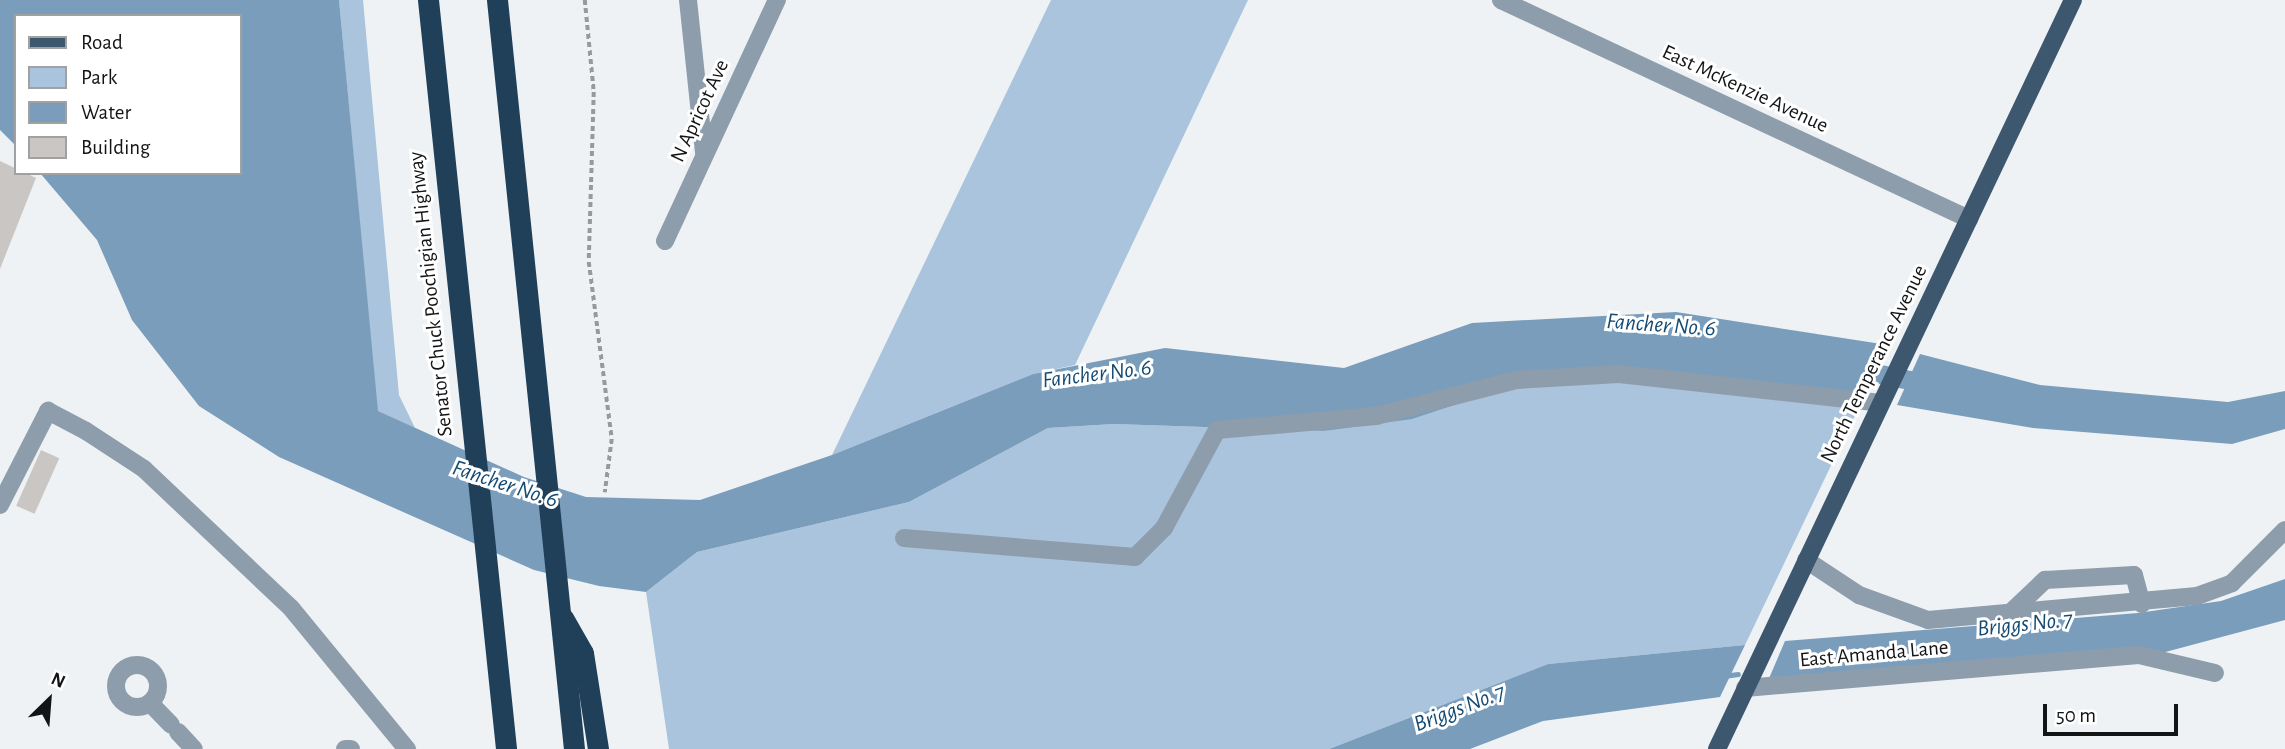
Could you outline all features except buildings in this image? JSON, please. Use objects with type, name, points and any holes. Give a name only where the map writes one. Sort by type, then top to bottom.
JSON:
[{"type":"highway","name":"Senator Chuck Poochigian Highway","points":[[428,0],[469,425],[506,749]]},
{"type":"highway","points":[[496,0],[557,607],[574,749]]},
{"type":"highway","points":[[557,607],[583,653],[598,749]]},
{"type":"main road","name":"North Temperance Avenue","points":[[1717,749],[1889,382],[2073,0]]},
{"type":"street","points":[[688,0],[704,154]]},
{"type":"street","name":"N Apricot Ave","points":[[665,241],[777,0]]},
{"type":"street","name":"East McKenzie Avenue","points":[[1501,0],[1969,219]]},
{"type":"street","points":[[904,538],[1135,557],[1164,528],[1217,430],[1365,418],[1516,380],[1619,374],[1880,403]]},
{"type":"street","points":[[0,505],[48,411],[86,431],[144,469],[290,608],[407,749]]},
{"type":"street","points":[[1806,560],[1859,595],[1928,620],[2142,604],[2232,583],[2285,530]]},
{"type":"street","points":[[2009,614],[2045,580],[2134,575],[2142,604]]},
{"type":"street","name":"East Amanda Lane","points":[[1745,688],[2139,655],[2215,673]]},
{"type":"street","points":[[150,702],[194,749]]},
{"type":"street","points":[[345,749],[351,749]]},
{"type":"path","points":[[585,0],[594,92],[591,286],[612,439],[605,494]]},
{"type":"green space","points":[[339,0],[363,0],[399,395],[415,428],[377,411]]},
{"type":"green space","points":[[1051,0],[1248,0],[1075,365],[1033,374],[832,455]]},
{"type":"green space","points":[[1622,378],[1860,405],[1745,645],[1548,664],[1329,749],[669,749],[646,592],[697,552],[909,502],[1048,428],[1114,424],[1324,431],[1517,384]]},
{"type":"water","points":[[0,0],[339,0],[378,411],[524,477],[586,497],[700,500],[832,455],[1033,374],[1165,348],[1344,368],[1472,323],[1676,312],[1888,345],[1860,405],[1622,378],[1517,384],[1412,419],[1324,431],[1114,424],[1048,428],[909,502],[697,552],[646,592],[599,586],[534,570],[279,457],[199,406],[132,320],[97,240],[42,175],[242,175],[242,14],[14,14],[14,144],[0,130]]},
{"type":"water","points":[[1920,354],[2040,385],[2228,402],[2285,391],[2285,429],[2232,444],[2033,428],[1897,405]]},
{"type":"water","points":[[2285,579],[2285,620],[2158,654],[1764,690],[1785,641],[2138,613],[2221,601]]},
{"type":"water","points":[[1745,645],[1720,697],[1543,721],[1470,749],[1329,749],[1548,664]]},
{"type":"waterway","name":"Fancher No. 6","points":[[1851,368],[1934,385]]},
{"type":"waterway","name":"Briggs No. 7","points":[[1724,676],[1738,674]]}]
